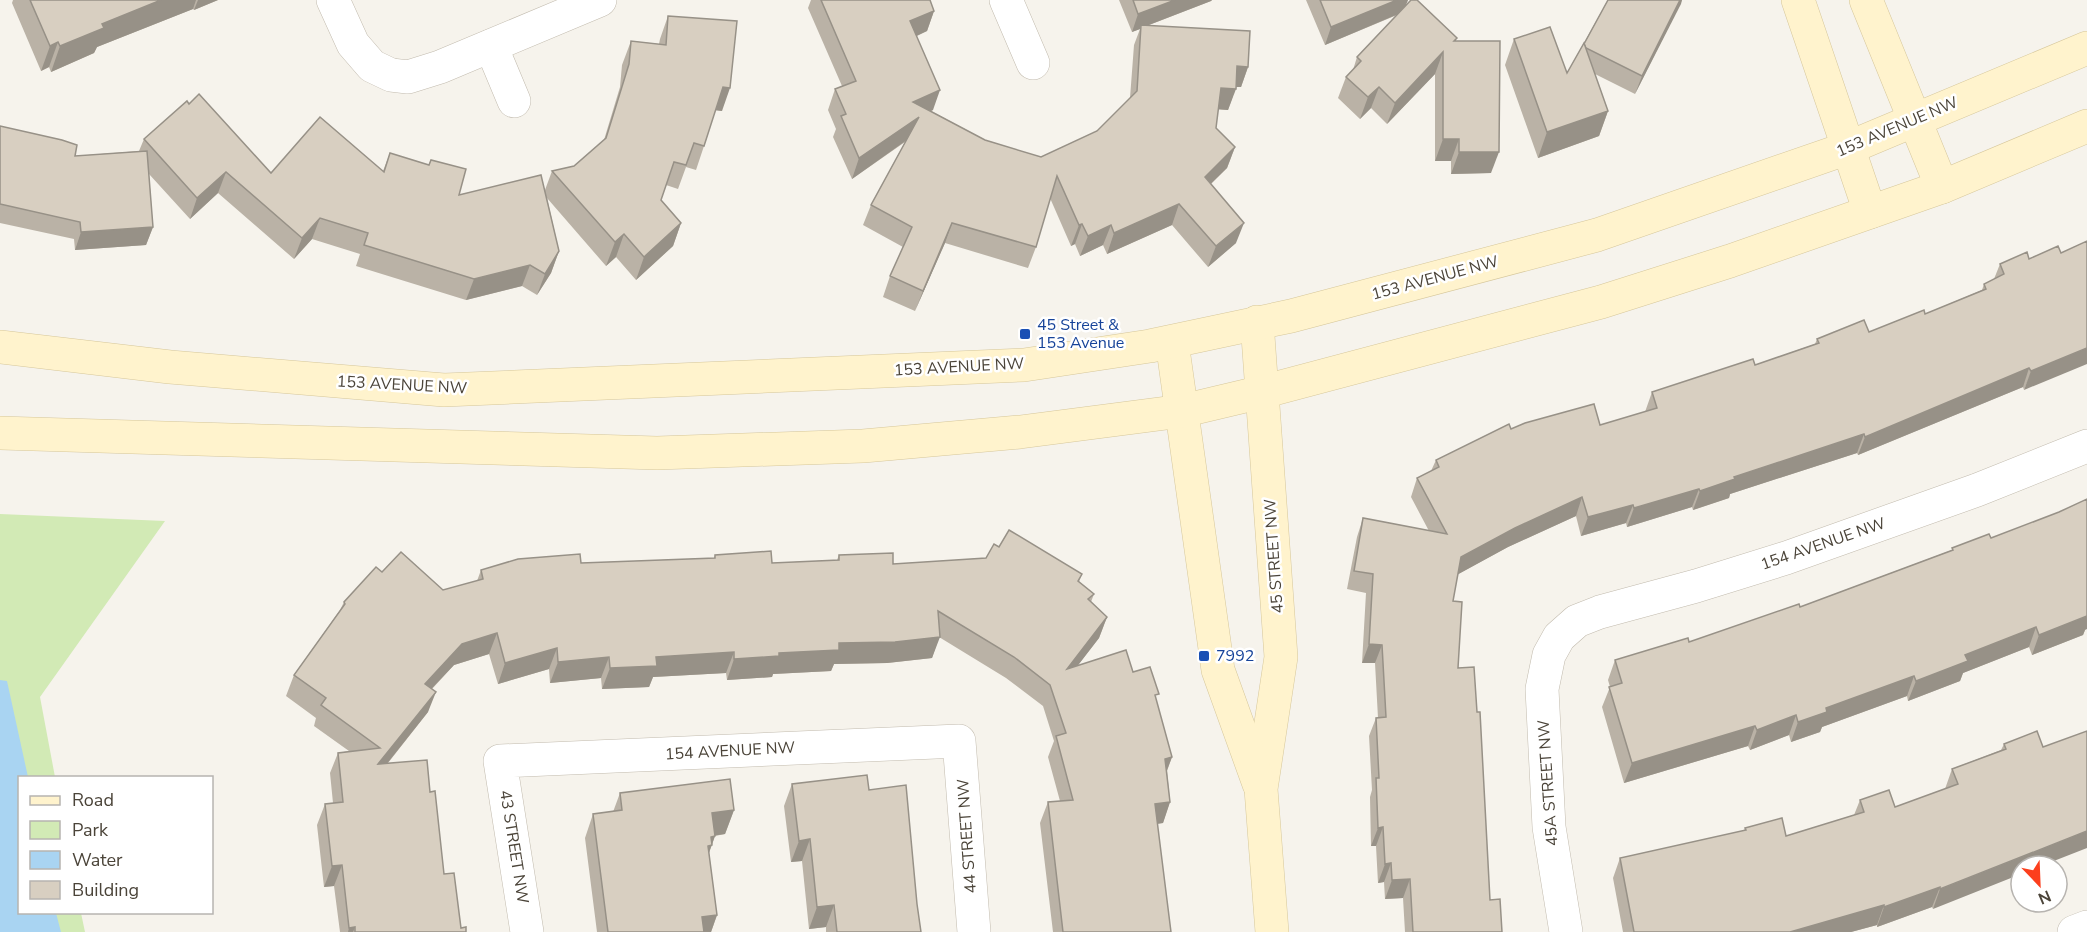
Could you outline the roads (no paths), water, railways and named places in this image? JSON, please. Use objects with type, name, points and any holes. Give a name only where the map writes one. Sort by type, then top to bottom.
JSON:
[{"type":"main road","points":[[1798,0],[1870,212]]},
{"type":"main road","points":[[1866,0],[1942,187]]},
{"type":"main road","name":"153 AVENUE NW","points":[[6,349],[170,367],[444,390],[1024,365],[1172,342],[1302,313],[1597,235],[1848,148],[2087,48]]},
{"type":"main road","points":[[0,433],[657,453],[863,446],[1020,432],[1182,411],[1601,302],[1730,261],[1942,187],[2087,126]]},
{"type":"main road","name":"45 STREET NW","points":[[1257,322],[1281,657],[1261,789],[1272,932]]},
{"type":"main road","name":"45 STREET NW","points":[[1172,342],[1218,670],[1261,789]]},
{"type":"street","points":[[333,0],[353,44],[372,66],[391,75],[408,77],[491,46],[600,0]]},
{"type":"street","points":[[1006,0],[1033,63]]},
{"type":"street","points":[[491,46],[514,100]]},
{"type":"street","name":"154 AVENUE NW","points":[[1559,637],[1577,621],[1600,612],[1786,558],[1977,490],[2087,446]]},
{"type":"street","name":"45A STREET NW","points":[[1559,637],[1549,655],[1542,689],[1550,827],[1566,932]]},
{"type":"street","name":"154 AVENUE NW","points":[[501,761],[959,741]]},
{"type":"street","name":"44 STREET NW","points":[[959,741],[974,932]]},
{"type":"street","name":"43 STREET NW","points":[[501,761],[527,932]]},
{"type":"street","points":[[2074,932],[2087,927]]},
{"type":"water","points":[[0,680],[7,681],[28,776],[18,776],[18,914],[56,914],[61,932],[0,932]]},
{"type":"place","name":"45 Street & 153 Avenue","points":[[1025,334]]},
{"type":"place","name":"7992","points":[[1204,656]]}]
